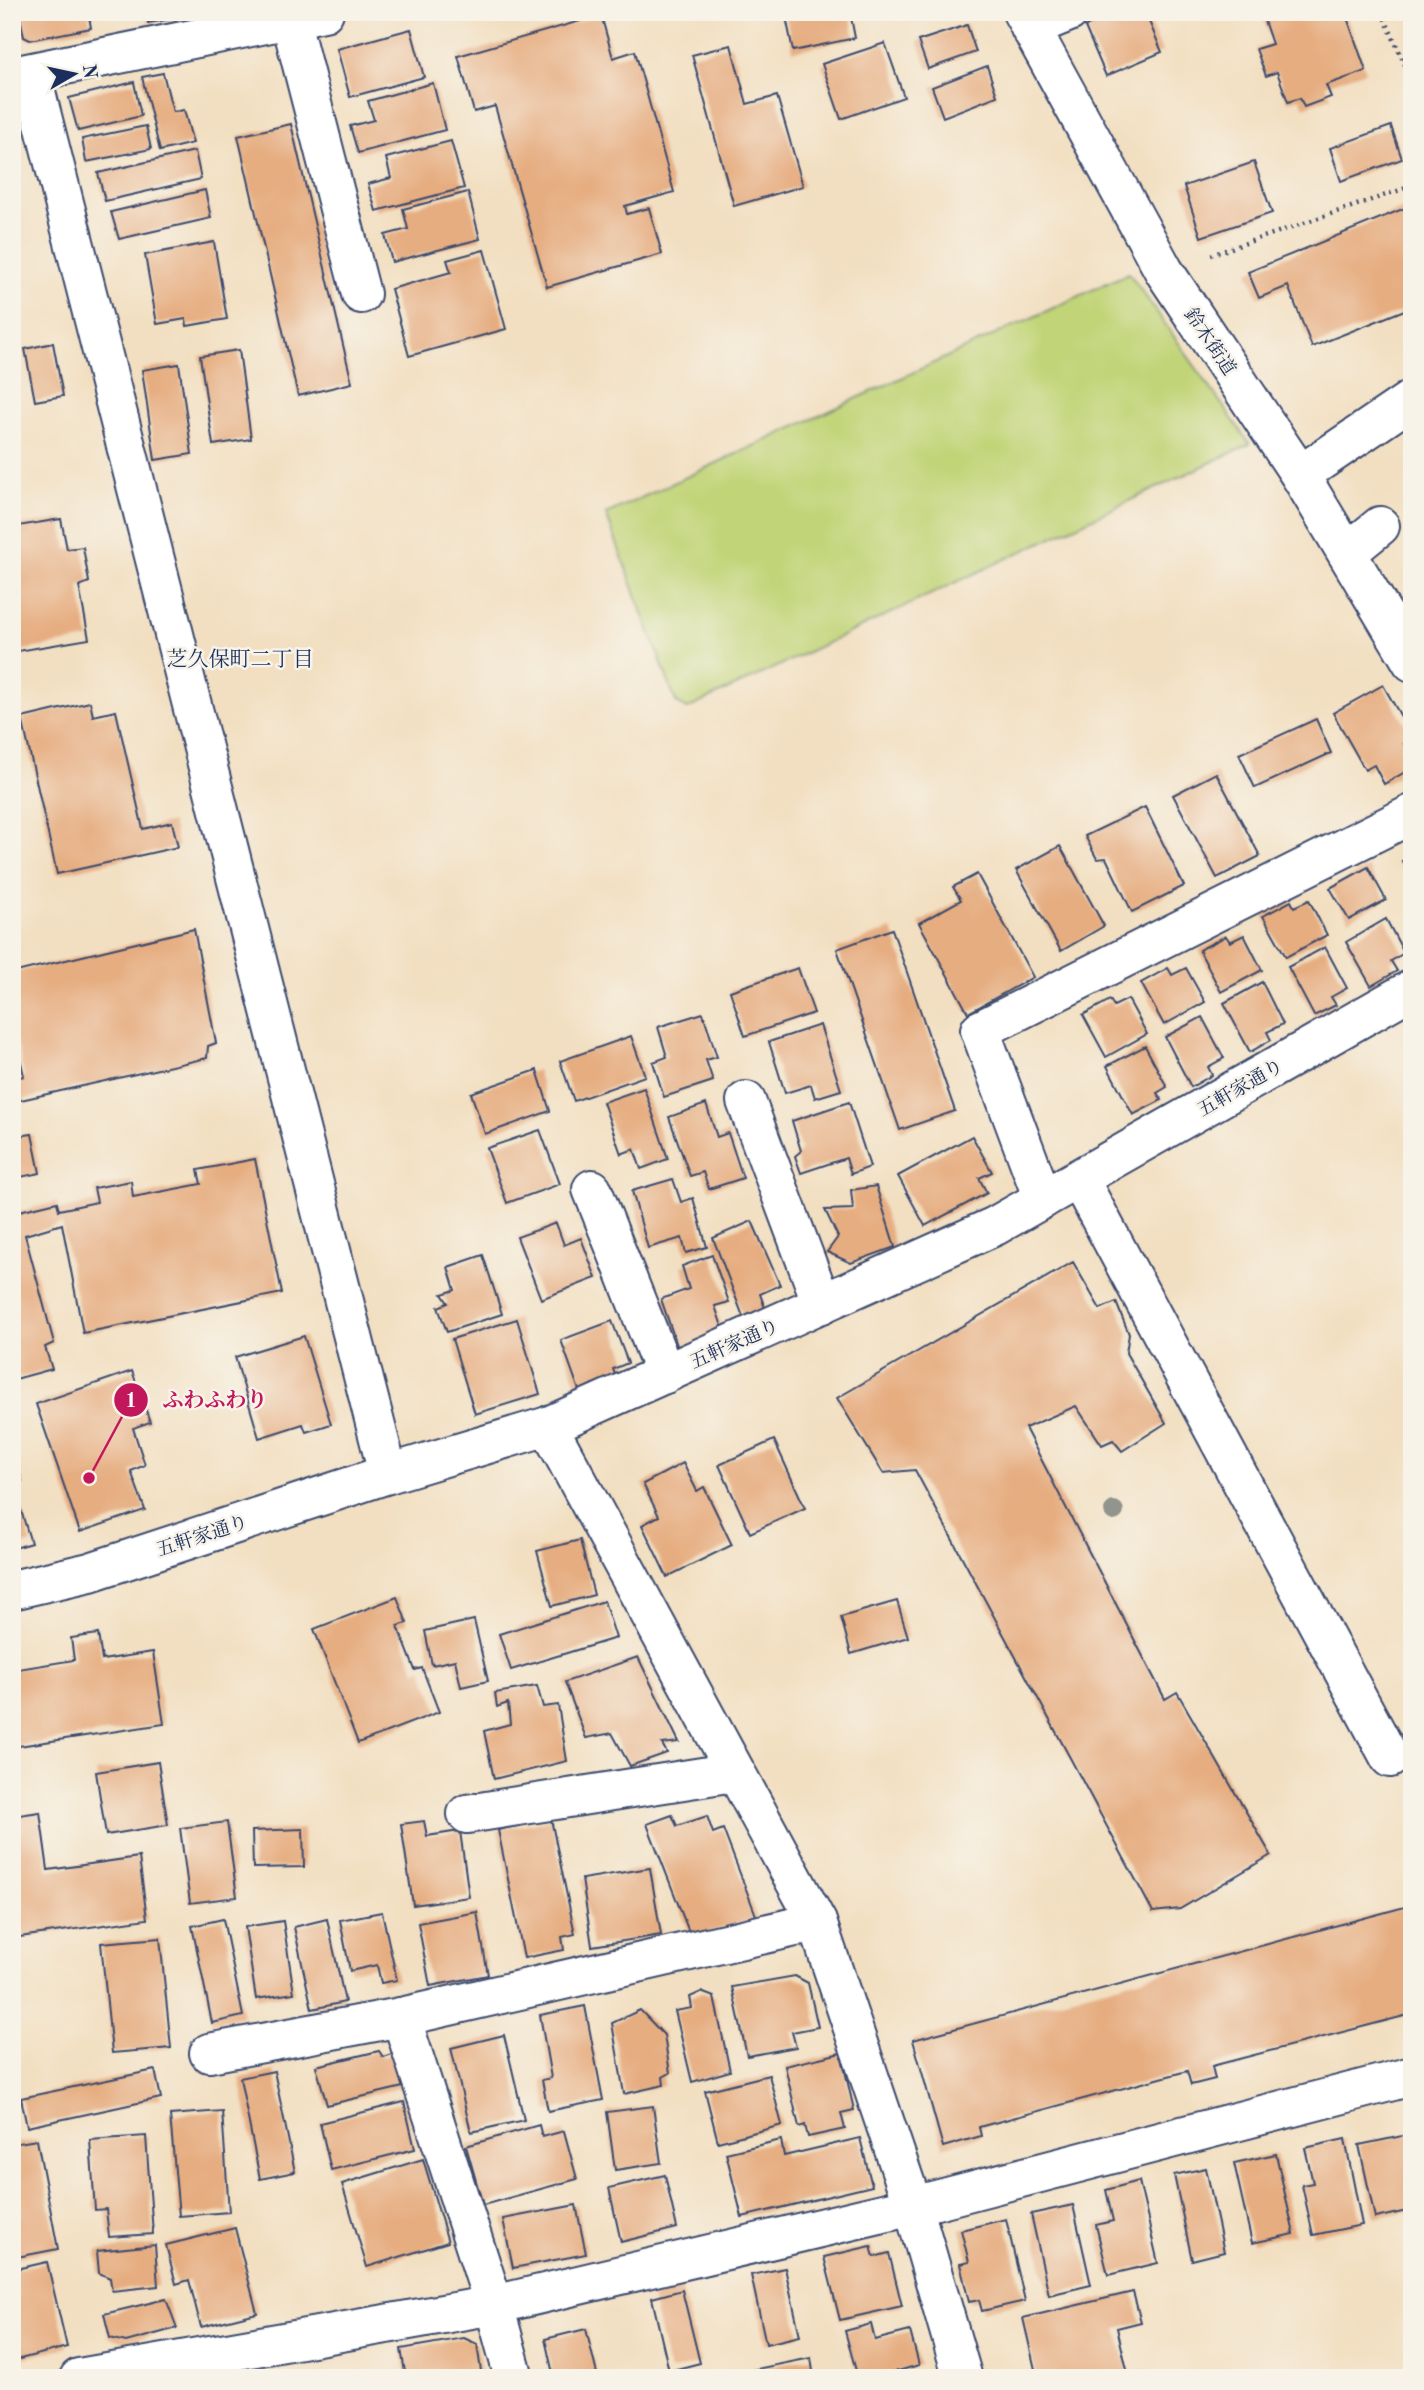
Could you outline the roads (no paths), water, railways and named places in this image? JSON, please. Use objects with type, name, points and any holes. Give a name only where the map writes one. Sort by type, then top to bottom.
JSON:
[{"type":"street","points":[[1026,20],[1069,12]]},
{"type":"street","points":[[361,294],[307,15],[22,74],[388,1474]]},
{"type":"street","name":"鈴木街道","points":[[1026,20],[1164,271],[1300,475],[1412,662]]},
{"type":"street","points":[[1300,475],[1412,399]]},
{"type":"street","points":[[1348,552],[1380,526]]},
{"type":"street","points":[[1043,1199],[980,1030],[1412,814]]},
{"type":"street","name":"五軒家通り","points":[[12,1590],[90,1572],[388,1474],[548,1426],[995,1226],[1412,989]]},
{"type":"street","points":[[746,1101],[822,1304]]},
{"type":"street","points":[[1079,1179],[1390,1758]]},
{"type":"street","points":[[592,1189],[665,1374]]},
{"type":"street","points":[[548,1426],[817,1922],[913,2206],[963,2378]]},
{"type":"street","points":[[467,1814],[734,1772]]},
{"type":"street","points":[[209,2053],[401,2017],[817,1922]]},
{"type":"street","points":[[401,2017],[494,2305],[514,2378]]},
{"type":"street","points":[[79,2378],[494,2305],[913,2206],[1412,2076]]},
{"type":"place","name":"ふわふわり","points":[[89,1478]]},
{"type":"district","name":"芝久保町二丁目","points":[[240,659]]}]
